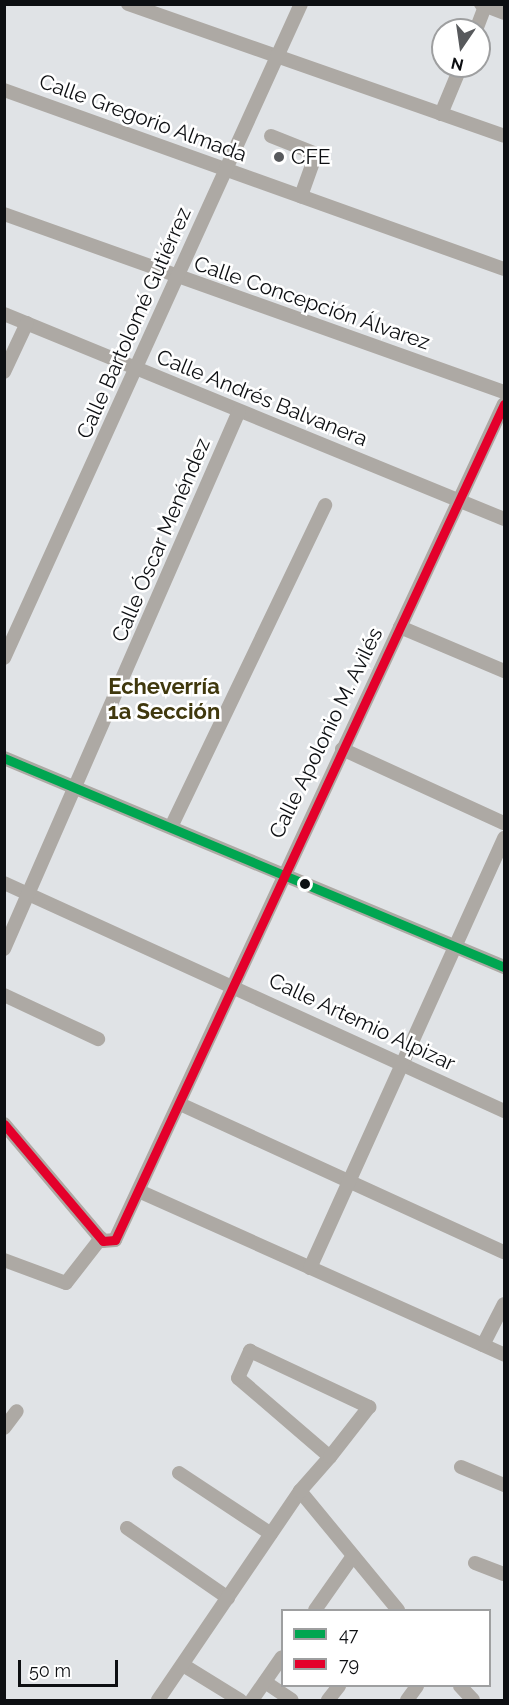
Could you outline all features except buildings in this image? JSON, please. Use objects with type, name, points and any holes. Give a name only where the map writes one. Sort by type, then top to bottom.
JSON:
[{"type":"street","points":[[128,4],[504,136]]},
{"type":"street","name":"Calle Bartolomé Gutiérrez","points":[[4,658],[301,4]]},
{"type":"street","points":[[484,5],[504,13]]},
{"type":"street","points":[[441,114],[456,78]]},
{"type":"street","name":"Calle Gregorio Almada","points":[[4,90],[504,269]]},
{"type":"street","points":[[272,136],[316,154],[301,196]]},
{"type":"street","name":"Calle Concepción Álvarez","points":[[4,214],[177,278],[504,392]]},
{"type":"street","name":"Calle Andrés Balvanera","points":[[4,314],[504,519]]},
{"type":"street","points":[[4,372],[27,323]]},
{"type":"street","name":"Calle Apolonio M. Avilés","points":[[4,1260],[66,1283],[106,1240],[141,1192],[281,875],[504,404]]},
{"type":"street","name":"Calle Óscar Menéndez","points":[[4,949],[32,896],[239,411]]},
{"type":"street","points":[[171,826],[325,504]]},
{"type":"street","points":[[400,627],[504,671]]},
{"type":"street","points":[[342,749],[504,823]]},
{"type":"street","points":[[4,758],[504,967]]},
{"type":"street","points":[[310,1268],[504,838]]},
{"type":"street","name":"Calle Artemio Alpizar","points":[[4,883],[231,984],[504,1111]]},
{"type":"street","points":[[4,995],[98,1039]]},
{"type":"street","points":[[180,1104],[504,1252]]},
{"type":"street","points":[[4,1124],[106,1240]]},
{"type":"street","points":[[141,1192],[504,1354]]},
{"type":"street","points":[[483,1345],[504,1304]]},
{"type":"street","points":[[158,1701],[300,1491],[330,1458],[369,1407],[250,1350],[238,1377],[330,1458]]},
{"type":"street","points":[[4,1428],[17,1411]]},
{"type":"street","points":[[461,1467],[504,1485]]},
{"type":"street","points":[[179,1473],[271,1534]]},
{"type":"street","points":[[300,1491],[395,1609]]},
{"type":"street","points":[[127,1528],[228,1598]]},
{"type":"street","points":[[316,1609],[353,1556]]},
{"type":"street","points":[[475,1563],[504,1575]]},
{"type":"street","points":[[252,1701],[281,1659]]},
{"type":"street","points":[[183,1665],[240,1701]]},
{"type":"street","points":[[266,1682],[292,1701]]},
{"type":"street","points":[[328,1701],[338,1687]]},
{"type":"street","points":[[407,1701],[416,1687]]},
{"type":"street","points":[[461,1687],[473,1701]]},
{"type":"transit line","name":"79","points":[[4,1124],[103,1241],[115,1240],[504,404]]},
{"type":"transit line","name":"47","points":[[4,758],[504,967]]},
{"type":"place","name":"CFE","points":[[279,157]]},
{"type":"district","name":"Echeverría 1a Sección","points":[[164,698]]}]
